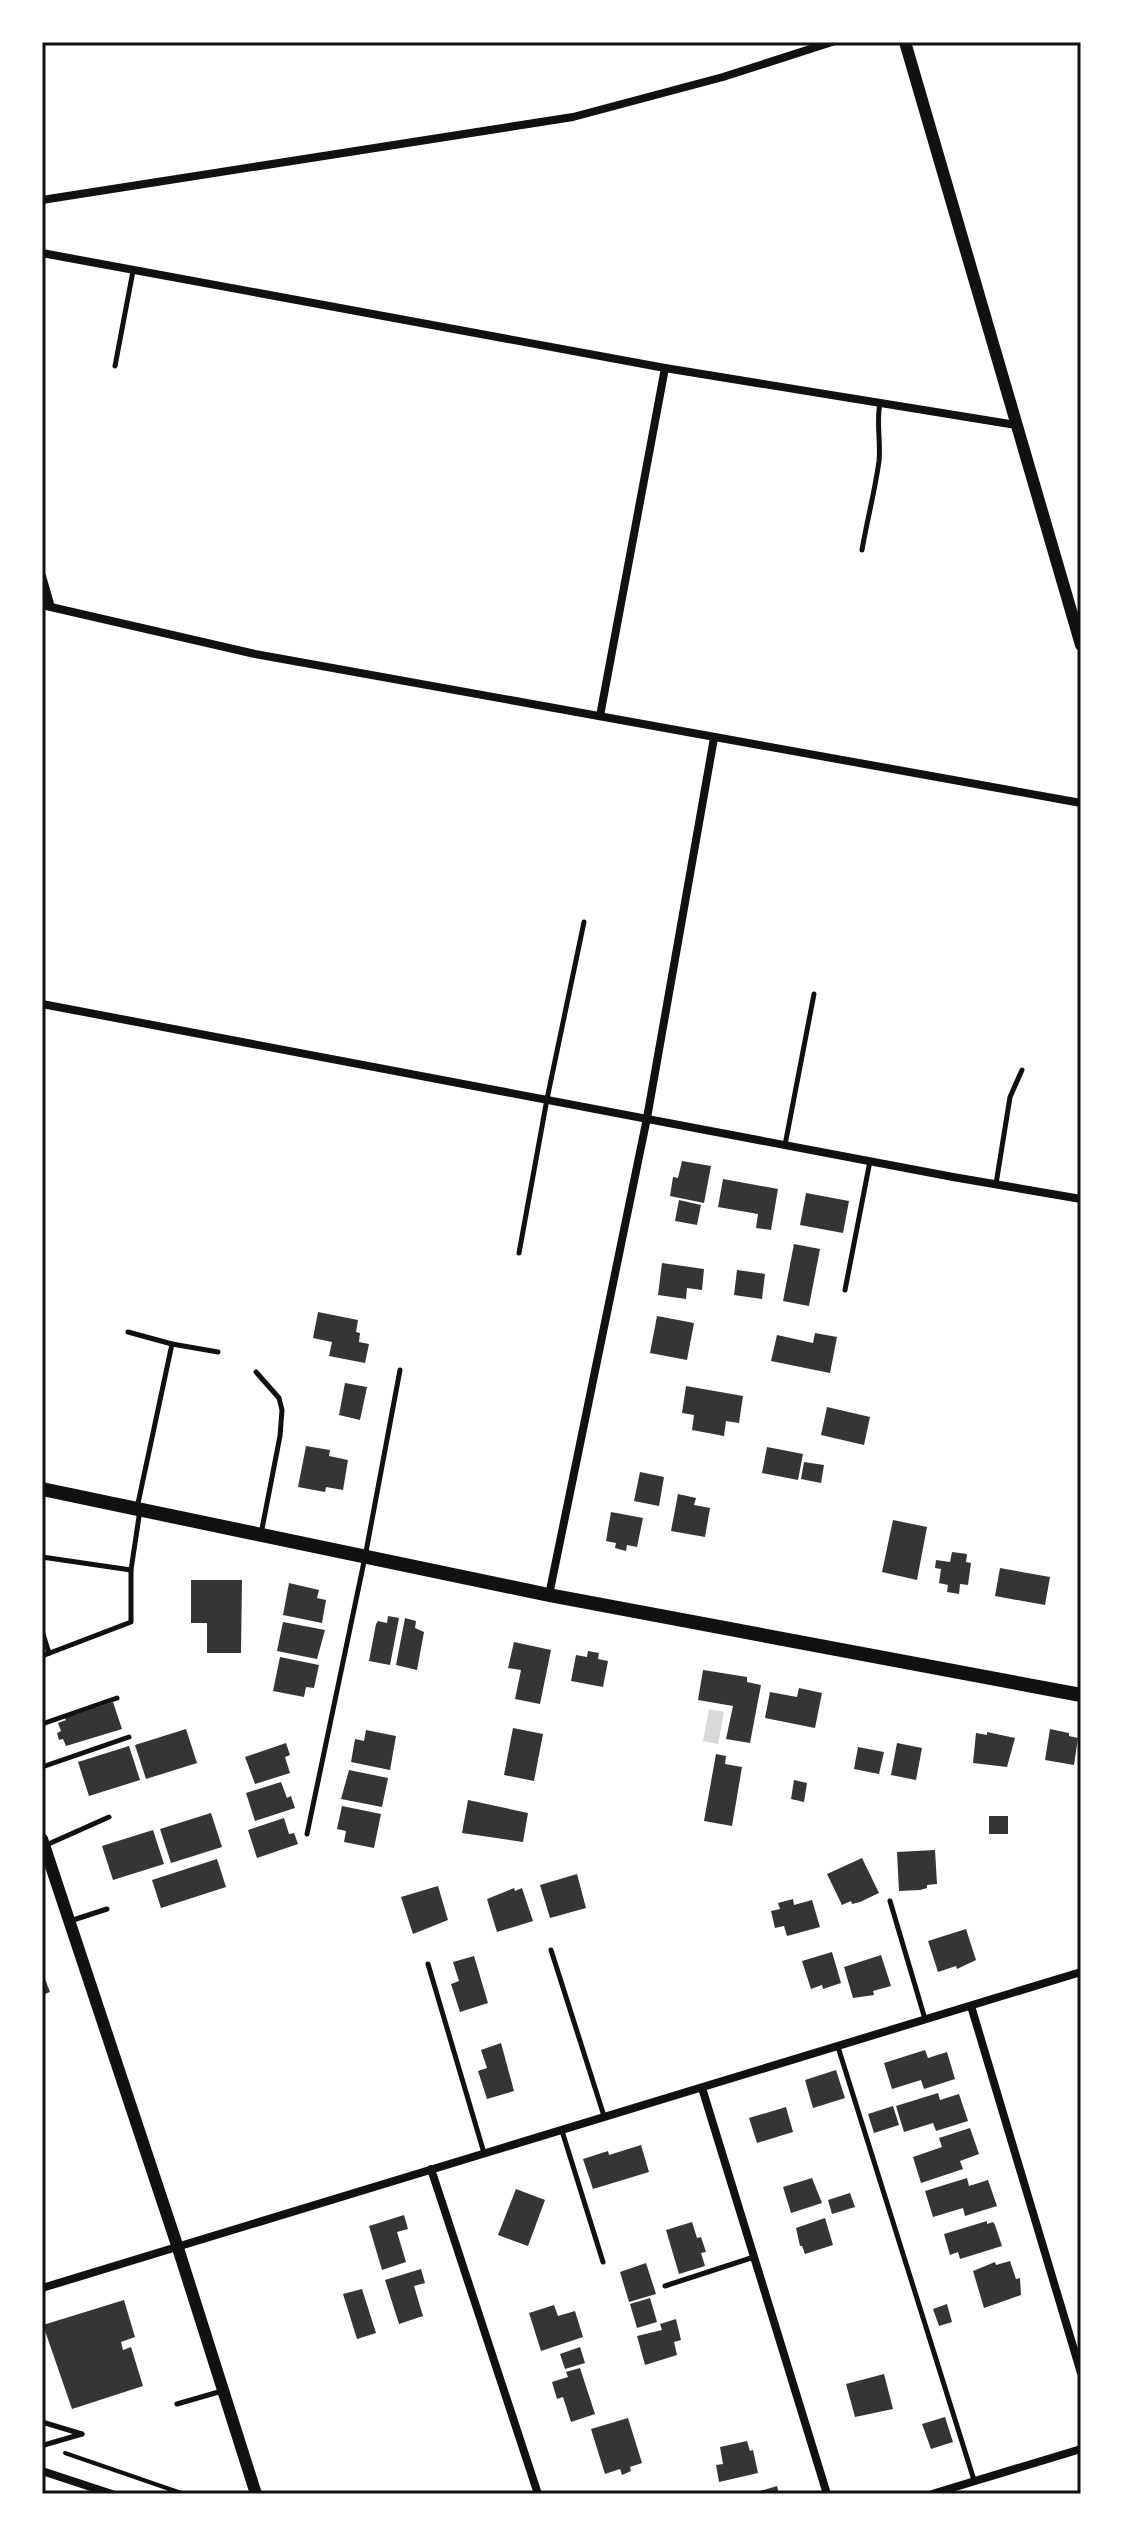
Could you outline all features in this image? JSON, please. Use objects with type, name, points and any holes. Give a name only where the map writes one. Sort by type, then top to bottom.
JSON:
[{"type":"main road","points":[[42,1489],[549,1595],[1081,1695]]},
{"type":"street","points":[[42,200],[573,117],[723,77],[832,42]]},
{"type":"street","points":[[905,42],[1081,645]]},
{"type":"street","points":[[42,253],[665,368],[1016,425]]},
{"type":"street","points":[[600,716],[665,368]]},
{"type":"street","points":[[42,576],[46,606],[255,654],[1081,803]]},
{"type":"street","points":[[549,1595],[647,1118],[714,738]]},
{"type":"street","points":[[42,1004],[1081,1199]]},
{"type":"street","points":[[43,1844],[177,2245],[256,2494]]},
{"type":"street","points":[[42,2288],[1081,1972]]},
{"type":"street","points":[[971,2006],[1081,2373]]},
{"type":"street","points":[[702,2088],[827,2494]]},
{"type":"street","points":[[431,2169],[538,2494]]},
{"type":"street","points":[[932,2494],[1081,2449]]},
{"type":"street","points":[[42,2471],[112,2494]]},
{"type":"lane","points":[[115,366],[134,270]]},
{"type":"lane","points":[[862,550],[879,462],[880,444],[876,424],[880,403]]},
{"type":"lane","points":[[519,1253],[584,922]]},
{"type":"lane","points":[[785,1145],[814,994]]},
{"type":"lane","points":[[996,1184],[1010,1097],[1022,1070]]},
{"type":"lane","points":[[845,1290],[870,1161]]},
{"type":"lane","points":[[128,1332],[218,1352]]},
{"type":"lane","points":[[42,1656],[131,1622],[131,1570],[138,1509],[172,1344]]},
{"type":"lane","points":[[307,1834],[365,1557],[400,1370]]},
{"type":"lane","points":[[256,1372],[279,1398],[282,1410],[261,1535]]},
{"type":"lane","points":[[42,1557],[131,1570]]},
{"type":"lane","points":[[42,1631],[49,1653]]},
{"type":"lane","points":[[42,1724],[117,1698]]},
{"type":"lane","points":[[42,1767],[129,1737]]},
{"type":"lane","points":[[43,1844],[109,1817]]},
{"type":"lane","points":[[890,1901],[925,2020]]},
{"type":"lane","points":[[69,1921],[107,1909]]},
{"type":"lane","points":[[551,1950],[604,2117]]},
{"type":"lane","points":[[428,1964],[484,2153]]},
{"type":"lane","points":[[838,2047],[975,2481]]},
{"type":"lane","points":[[562,2130],[603,2262]]},
{"type":"lane","points":[[665,2286],[754,2257]]},
{"type":"lane","points":[[177,2404],[223,2390]]},
{"type":"lane","points":[[42,2422],[82,2434],[44,2445]]},
{"type":"path","points":[[44,2445],[184,2494]]},
{"type":"shaded area","points":[[709,1709],[724,1712],[718,1744],[703,1741]]},
{"type":"building","points":[[682,1161],[711,1166],[704,1203],[670,1196],[673,1177],[678,1178]]},
{"type":"building","points":[[723,1179],[778,1189],[771,1230],[756,1228],[758,1214],[718,1207]]},
{"type":"building","points":[[806,1193],[849,1201],[843,1233],[800,1225]]},
{"type":"building","points":[[679,1200],[701,1205],[697,1225],[675,1221]]},
{"type":"building","points":[[794,1244],[820,1249],[809,1306],[783,1301]]},
{"type":"building","points":[[662,1263],[704,1269],[702,1290],[687,1288],[686,1299],[658,1295]]},
{"type":"building","points":[[737,1270],[765,1274],[762,1299],[734,1295]]},
{"type":"building","points":[[318,1312],[358,1320],[356,1332],[360,1333],[359,1342],[369,1344],[365,1363],[329,1356],[332,1342],[313,1338]]},
{"type":"building","points":[[657,1316],[694,1323],[687,1360],[650,1353]]},
{"type":"building","points":[[815,1333],[837,1337],[830,1373],[771,1361],[777,1335],[813,1343]]},
{"type":"building","points":[[345,1383],[367,1387],[360,1420],[339,1415]]},
{"type":"building","points":[[686,1386],[743,1396],[739,1423],[726,1421],[724,1436],[692,1430],[694,1415],[682,1413]]},
{"type":"building","points":[[827,1407],[870,1417],[864,1445],[821,1435]]},
{"type":"building","points":[[306,1446],[330,1450],[329,1456],[348,1460],[343,1490],[326,1487],[325,1492],[298,1487]]},
{"type":"building","points":[[767,1447],[803,1454],[798,1480],[762,1473]]},
{"type":"building","points":[[804,1462],[824,1465],[821,1483],[801,1479]]},
{"type":"building","points":[[640,1472],[664,1477],[659,1506],[634,1501]]},
{"type":"building","points":[[678,1494],[696,1498],[694,1505],[710,1508],[705,1537],[671,1531]]},
{"type":"building","points":[[611,1512],[643,1518],[637,1547],[627,1545],[626,1551],[615,1548],[616,1543],[606,1541]]},
{"type":"building","points":[[893,1520],[927,1527],[917,1580],[882,1572]]},
{"type":"building","points":[[952,1552],[967,1554],[966,1562],[971,1563],[968,1585],[960,1584],[959,1594],[947,1592],[948,1585],[939,1583],[941,1569],[935,1568],[936,1560],[950,1562]]},
{"type":"building","points":[[1000,1568],[1050,1577],[1045,1605],[995,1596]]},
{"type":"building","points":[[191,1580],[242,1580],[241,1653],[207,1653],[207,1623],[191,1623]]},
{"type":"building","points":[[289,1583],[319,1590],[317,1598],[326,1600],[322,1623],[283,1615]]},
{"type":"building","points":[[388,1616],[399,1618],[390,1665],[369,1661],[376,1624],[378,1621],[387,1623]]},
{"type":"building","points":[[405,1618],[416,1621],[415,1628],[424,1632],[417,1670],[396,1665]]},
{"type":"building","points":[[283,1622],[325,1630],[317,1659],[277,1651]]},
{"type":"building","points":[[514,1642],[551,1650],[540,1704],[515,1699],[521,1670],[508,1668]]},
{"type":"building","points":[[588,1651],[599,1653],[598,1659],[608,1661],[603,1687],[571,1681],[576,1655],[587,1657]]},
{"type":"building","points":[[280,1657],[319,1665],[314,1688],[306,1687],[304,1697],[273,1691]]},
{"type":"building","points":[[703,1670],[747,1677],[747,1682],[761,1685],[750,1743],[726,1739],[733,1706],[698,1700]]},
{"type":"building","points":[[799,1688],[822,1693],[815,1728],[765,1718],[770,1692],[797,1697]]},
{"type":"building","points":[[113,1702],[122,1729],[66,1746],[63,1739],[59,1740],[57,1733],[61,1731],[58,1723],[65,1718]]},
{"type":"building","points":[[513,1728],[543,1734],[534,1781],[504,1775]]},
{"type":"building","points":[[186,1729],[197,1763],[146,1779],[135,1745]]},
{"type":"building","points":[[1050,1729],[1078,1738],[1074,1765],[1045,1760]]},
{"type":"building","points":[[366,1730],[396,1736],[390,1770],[351,1762],[355,1739],[364,1741]]},
{"type":"building","points":[[987,1732],[1015,1738],[1007,1767],[973,1763],[976,1733],[987,1735]]},
{"type":"building","points":[[286,1743],[290,1755],[285,1757],[290,1773],[255,1784],[245,1757]]},
{"type":"building","points":[[897,1743],[922,1748],[916,1780],[891,1775]]},
{"type":"building","points":[[129,1746],[140,1780],[89,1796],[78,1762]]},
{"type":"building","points":[[858,1747],[884,1752],[879,1774],[854,1769]]},
{"type":"building","points":[[716,1754],[726,1756],[725,1764],[742,1767],[732,1826],[704,1821]]},
{"type":"building","points":[[349,1770],[388,1778],[382,1807],[341,1799]]},
{"type":"building","points":[[794,1780],[807,1783],[804,1802],[791,1799]]},
{"type":"building","points":[[281,1782],[295,1808],[255,1821],[246,1793]]},
{"type":"building","points":[[468,1800],[528,1813],[523,1842],[462,1833]]},
{"type":"building","points":[[342,1806],[381,1814],[374,1848],[344,1842],[346,1831],[337,1829]]},
{"type":"building","points":[[211,1813],[222,1847],[171,1863],[160,1829]]},
{"type":"building","points":[[989,1816],[1008,1816],[1008,1834],[989,1834]]},
{"type":"building","points":[[284,1818],[289,1834],[294,1833],[298,1844],[257,1858],[248,1830]]},
{"type":"building","points":[[153,1830],[164,1864],[113,1880],[102,1846]]},
{"type":"building","points":[[935,1850],[937,1884],[920,1890],[899,1891],[897,1852]]},
{"type":"building","points":[[862,1858],[879,1893],[860,1902],[852,1904],[851,1901],[842,1905],[827,1874]]},
{"type":"building","points":[[217,1859],[226,1887],[161,1908],[152,1880]]},
{"type":"building","points":[[577,1874],[586,1908],[550,1918],[540,1885]]},
{"type":"building","points":[[438,1886],[448,1920],[413,1934],[401,1897]]},
{"type":"building","points":[[514,1888],[515,1891],[522,1888],[533,1921],[497,1932],[487,1899]]},
{"type":"building","points":[[793,1899],[794,1905],[812,1900],[820,1927],[787,1936],[784,1926],[775,1928],[771,1911],[780,1909],[778,1903]]},
{"type":"building","points":[[966,1929],[976,1960],[957,1969],[956,1966],[938,1972],[928,1941]]},
{"type":"building","points":[[832,1952],[841,1983],[811,1989],[802,1961]]},
{"type":"building","points":[[881,1955],[891,1986],[873,1991],[874,1995],[853,1998],[844,1967]]},
{"type":"building","points":[[474,1956],[488,2003],[460,2012],[451,1984],[459,1981],[453,1962]]},
{"type":"building","points":[[42,1971],[50,1992],[42,1995]]},
{"type":"building","points":[[501,2043],[514,2091],[487,2099],[478,2071],[487,2068],[481,2050]]},
{"type":"building","points":[[925,2050],[928,2058],[947,2052],[955,2079],[924,2089],[921,2080],[892,2089],[884,2063]]},
{"type":"building","points":[[836,2070],[845,2098],[813,2108],[805,2080]]},
{"type":"building","points":[[938,2093],[940,2100],[959,2094],[968,2121],[936,2131],[933,2123],[904,2132],[896,2106]]},
{"type":"building","points":[[893,2106],[899,2125],[874,2133],[868,2114]]},
{"type":"building","points":[[786,2107],[793,2132],[757,2143],[749,2118]]},
{"type":"building","points":[[970,2128],[979,2154],[960,2161],[963,2169],[921,2183],[913,2157],[942,2147],[939,2138]]},
{"type":"building","points":[[641,2145],[649,2172],[593,2189],[583,2159]]},
{"type":"building","points":[[812,2178],[822,2203],[791,2213],[783,2187]]},
{"type":"building","points":[[967,2178],[969,2186],[988,2180],[997,2206],[965,2216],[963,2208],[933,2217],[925,2191]]},
{"type":"building","points":[[516,2189],[545,2200],[528,2246],[498,2235]]},
{"type":"building","points":[[850,2193],[855,2207],[832,2214],[828,2200]]},
{"type":"building","points":[[404,2215],[408,2229],[397,2232],[406,2262],[382,2270],[369,2226]]},
{"type":"building","points":[[825,2218],[833,2245],[805,2254],[796,2228]]},
{"type":"building","points":[[987,2221],[987,2224],[993,2222],[995,2225],[1002,2246],[960,2259],[958,2252],[950,2255],[944,2234]]},
{"type":"building","points":[[692,2222],[706,2252],[701,2253],[705,2266],[679,2274],[666,2230]]},
{"type":"building","points":[[1010,2261],[1016,2279],[1020,2278],[1021,2295],[984,2308],[973,2271],[995,2262],[996,2265]]},
{"type":"building","points":[[646,2263],[656,2294],[629,2302],[620,2272]]},
{"type":"building","points":[[421,2269],[425,2283],[414,2286],[423,2316],[399,2324],[385,2280]]},
{"type":"building","points":[[362,2289],[376,2333],[357,2339],[343,2294]]},
{"type":"building","points":[[650,2298],[657,2322],[637,2328],[630,2304]]},
{"type":"building","points":[[124,2300],[135,2337],[121,2342],[123,2350],[131,2347],[143,2386],[72,2409],[43,2325]]},
{"type":"building","points":[[947,2304],[952,2322],[939,2326],[933,2309]]},
{"type":"building","points":[[554,2305],[558,2316],[575,2311],[583,2337],[541,2351],[529,2313]]},
{"type":"building","points":[[676,2319],[681,2340],[674,2342],[677,2355],[645,2365],[637,2336],[662,2330],[660,2324]]},
{"type":"building","points":[[580,2347],[585,2363],[565,2369],[560,2354]]},
{"type":"building","points":[[580,2368],[595,2414],[571,2422],[563,2397],[557,2399],[552,2382],[568,2377],[566,2372]]},
{"type":"building","points":[[884,2374],[893,2409],[855,2417],[846,2384]]},
{"type":"building","points":[[945,2417],[953,2442],[931,2449],[922,2424]]},
{"type":"building","points":[[628,2418],[642,2463],[630,2467],[631,2471],[622,2475],[620,2469],[605,2474],[591,2429]]},
{"type":"building","points":[[747,2441],[750,2451],[753,2450],[758,2473],[719,2482],[716,2465],[723,2464],[720,2447]]},
{"type":"building","points":[[777,2486],[779,2494],[753,2494],[753,2493]]}]
